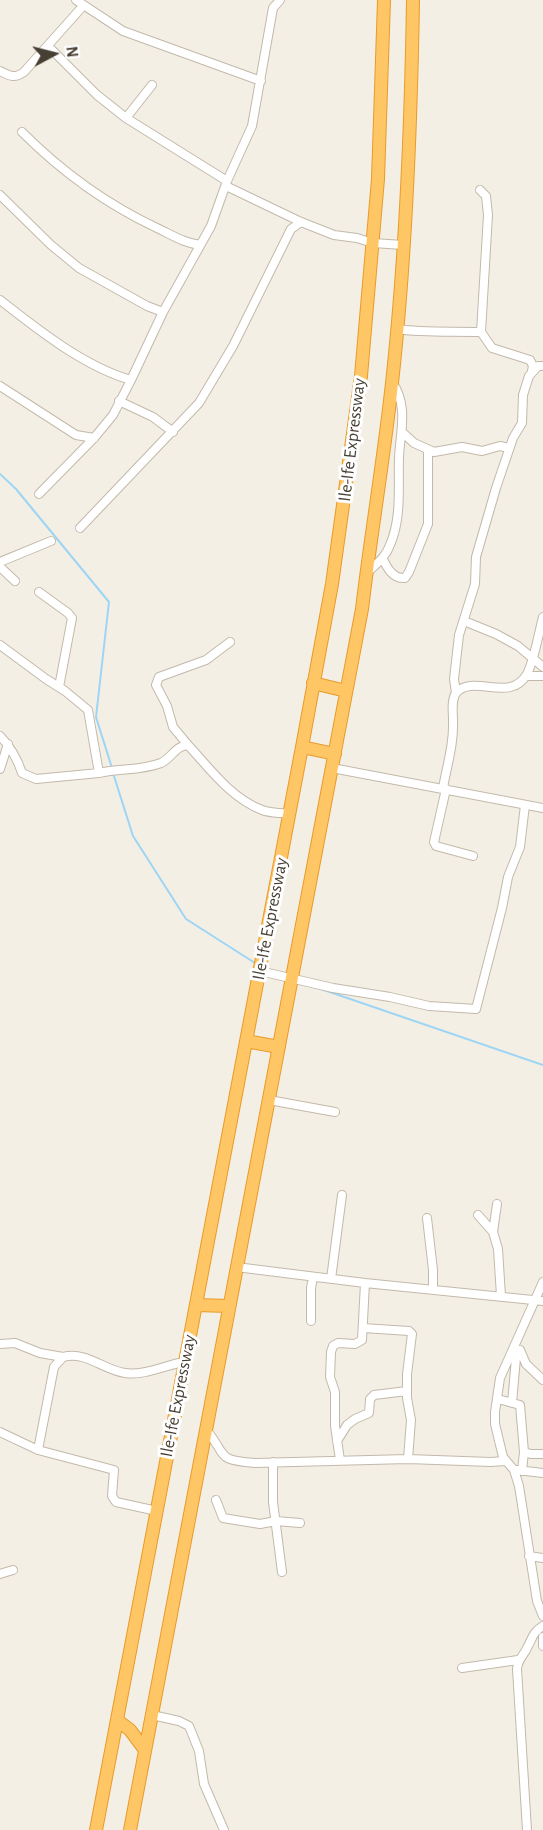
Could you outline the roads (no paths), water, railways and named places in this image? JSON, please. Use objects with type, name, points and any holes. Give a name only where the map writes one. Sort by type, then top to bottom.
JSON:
[{"type":"highway","name":"Ile-Ife Expressway","points":[[96,1830],[332,584],[352,452],[373,243],[384,0]]},
{"type":"highway","name":"Ile-Ife Expressway","points":[[130,1830],[335,754],[366,573],[397,329],[408,152],[413,0]]},
{"type":"highway","points":[[313,683],[346,691]]},
{"type":"highway","points":[[302,747],[335,754]]},
{"type":"highway","points":[[246,1041],[279,1047]]},
{"type":"highway","points":[[196,1305],[229,1306]]},
{"type":"highway","points":[[117,1720],[130,1730],[145,1750]]},
{"type":"street","points":[[39,494],[94,438],[113,415],[163,312],[211,226],[226,184],[252,126],[273,8],[280,0]]},
{"type":"street","points":[[0,71],[12,77],[18,77],[48,46],[79,3],[130,34],[261,81]]},
{"type":"street","points":[[48,46],[80,79],[126,118],[226,184],[301,222],[334,235],[373,243],[403,245]]},
{"type":"street","points":[[126,118],[152,85]]},
{"type":"street","points":[[22,132],[57,164],[131,216],[187,243],[200,245]]},
{"type":"street","points":[[456,693],[454,680],[459,635],[475,584],[476,557],[495,488],[513,438],[522,423],[523,395],[533,366],[530,360],[492,348],[481,332],[488,215],[486,196],[480,190]]},
{"type":"street","points":[[0,195],[51,245],[79,268],[163,312]]},
{"type":"street","points":[[80,528],[199,403],[218,374],[291,230],[301,222]]},
{"type":"street","points":[[0,300],[20,317],[81,356],[131,380]]},
{"type":"street","points":[[397,329],[416,332],[433,330],[481,332]]},
{"type":"street","points":[[532,371],[538,366],[543,366]]},
{"type":"street","points":[[366,573],[382,559],[390,546],[396,522],[404,422],[398,390],[392,382]]},
{"type":"street","points":[[0,386],[76,435],[94,438]]},
{"type":"street","points":[[120,401],[153,417],[173,432]]},
{"type":"street","points":[[402,432],[414,443],[434,452],[462,447],[482,451],[500,446],[509,448]]},
{"type":"street","points":[[401,446],[414,443]]},
{"type":"street","points":[[382,559],[395,576],[405,578],[409,572],[428,524],[428,450]]},
{"type":"street","points":[[0,562],[51,541]]},
{"type":"street","points":[[0,567],[15,581]]},
{"type":"street","points":[[39,592],[72,618],[59,687]]},
{"type":"street","points":[[526,676],[543,617]]},
{"type":"street","points":[[465,621],[518,646],[543,667]]},
{"type":"street","points":[[230,642],[206,660],[159,677],[156,685],[167,706],[177,734],[216,777],[244,801],[264,811],[290,814]]},
{"type":"street","points":[[0,645],[88,710],[99,773]]},
{"type":"street","points":[[473,856],[436,846],[434,842],[453,742],[453,699],[456,693],[466,687],[507,688],[526,676],[543,676]]},
{"type":"street","points":[[0,736],[17,758],[22,773],[36,778],[145,768],[161,763],[181,746],[188,745]]},
{"type":"street","points":[[0,769],[8,744]]},
{"type":"street","points":[[332,768],[543,808]]},
{"type":"street","points":[[260,971],[333,988],[381,995],[429,1006],[476,1010],[508,877],[520,847],[525,805]]},
{"type":"street","points":[[269,1100],[335,1112]]},
{"type":"street","points":[[331,1279],[342,1195]]},
{"type":"street","points":[[497,1204],[493,1232],[498,1249],[501,1296]]},
{"type":"street","points":[[478,1215],[493,1232]]},
{"type":"street","points":[[427,1218],[433,1290]]},
{"type":"street","points":[[237,1267],[365,1283],[539,1300]]},
{"type":"street","points":[[311,1321],[313,1277]]},
{"type":"street","points":[[543,1282],[539,1300],[500,1378],[495,1424],[502,1457],[512,1466],[519,1486],[537,1601],[543,1616]]},
{"type":"street","points":[[340,1460],[335,1426],[336,1392],[330,1377],[331,1352],[333,1346],[338,1343],[355,1344],[363,1340],[365,1283]]},
{"type":"street","points":[[363,1328],[409,1331],[412,1334],[406,1374],[411,1420],[408,1459]]},
{"type":"street","points":[[518,1341],[526,1364],[543,1380]]},
{"type":"street","points":[[0,1344],[15,1343],[40,1353],[63,1357],[79,1355],[123,1373],[136,1374],[184,1362]]},
{"type":"street","points":[[512,1403],[516,1358],[521,1353]]},
{"type":"street","points":[[38,1450],[54,1367],[63,1357]]},
{"type":"street","points":[[337,1441],[347,1425],[369,1413],[370,1399],[375,1395],[407,1391]]},
{"type":"street","points":[[498,1399],[520,1405],[524,1452],[512,1466]]},
{"type":"street","points":[[206,1429],[222,1455],[231,1461],[408,1459],[491,1462],[543,1473]]},
{"type":"street","points":[[0,1432],[38,1450],[114,1470],[112,1496],[116,1502],[157,1511]]},
{"type":"street","points":[[512,1466],[524,1452]]},
{"type":"street","points":[[524,1452],[543,1454]]},
{"type":"street","points":[[273,1462],[273,1502],[282,1572]]},
{"type":"street","points":[[216,1500],[223,1518],[260,1524],[276,1521],[300,1523]]},
{"type":"street","points":[[530,1556],[543,1558]]},
{"type":"street","points":[[0,1574],[13,1570]]},
{"type":"street","points":[[528,1830],[518,1660],[533,1634],[543,1626]]},
{"type":"street","points":[[543,1637],[543,1646]]},
{"type":"street","points":[[462,1668],[518,1660]]},
{"type":"street","points":[[152,1714],[189,1726],[198,1751],[204,1784],[224,1830]]},
{"type":"waterway","points":[[0,474],[16,489],[109,602],[96,717],[112,768]]},
{"type":"waterway","points":[[113,773],[133,836],[186,919],[255,963]]},
{"type":"waterway","points":[[321,989],[543,1065]]}]
